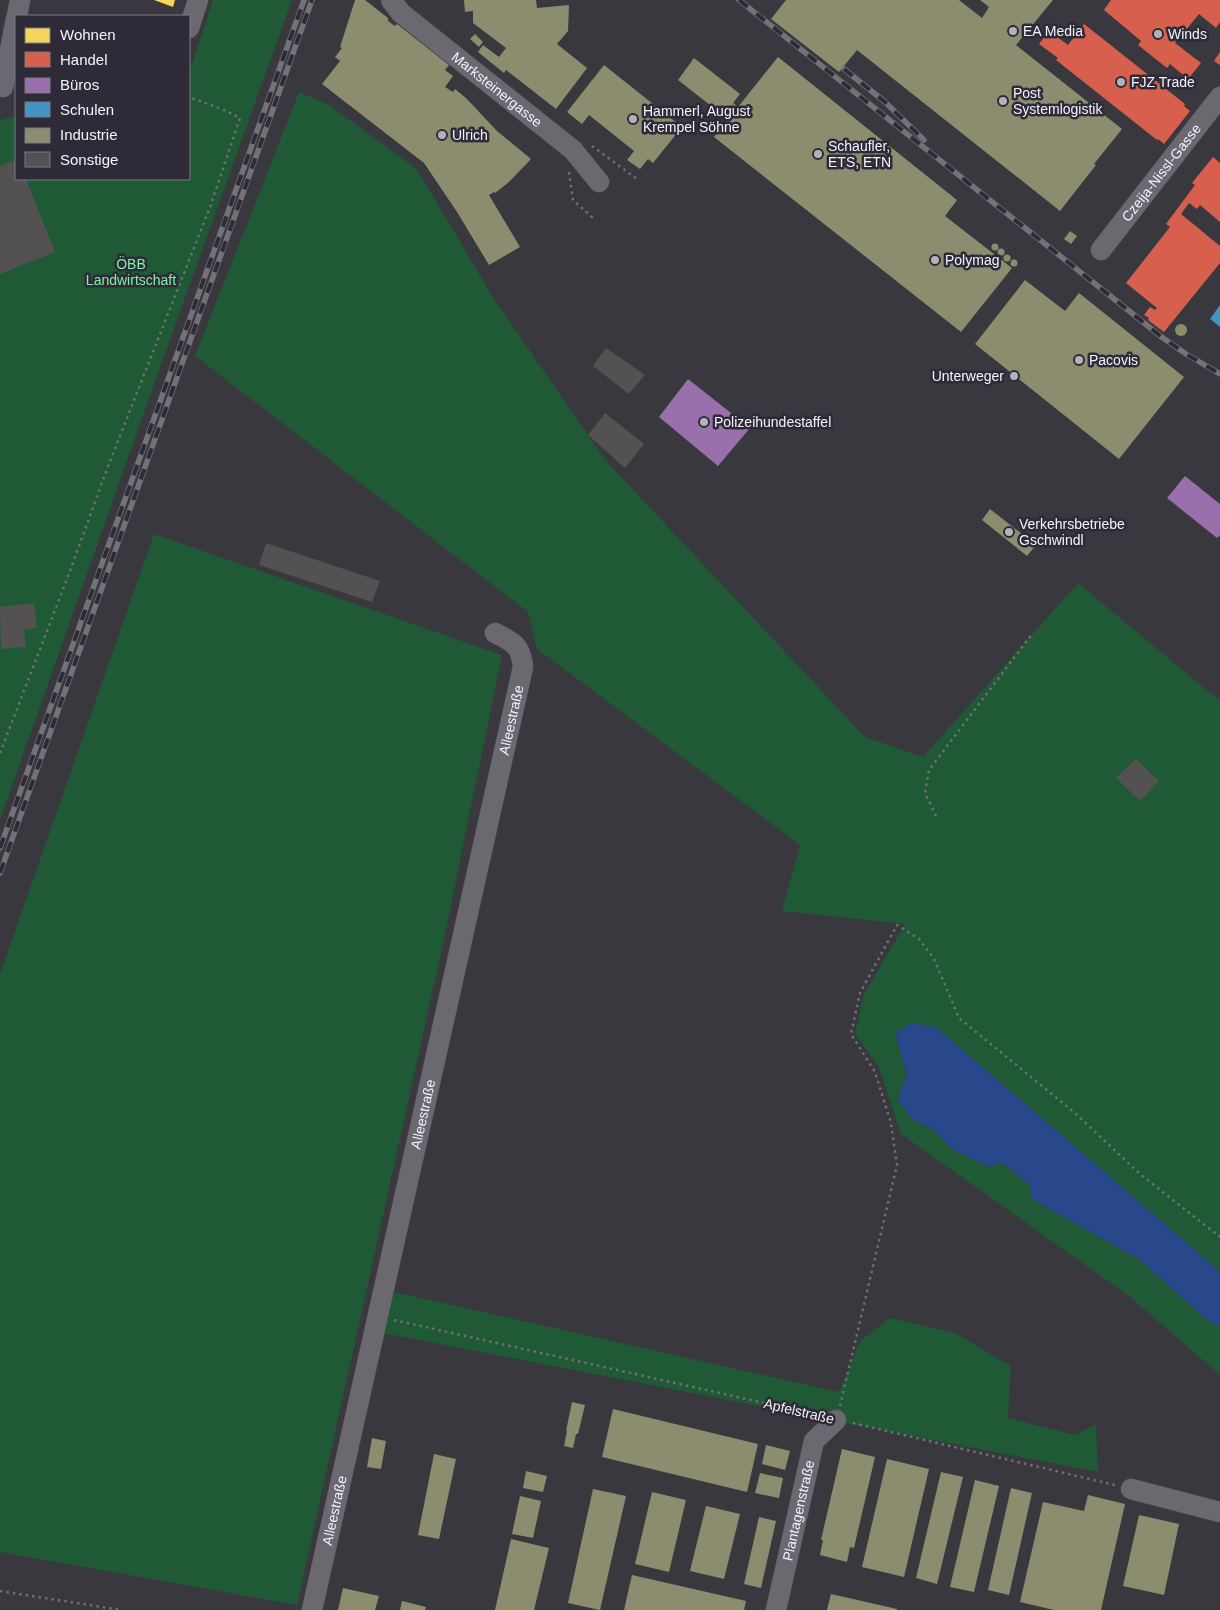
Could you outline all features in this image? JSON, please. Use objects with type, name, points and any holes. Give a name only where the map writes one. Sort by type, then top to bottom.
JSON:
[{"type":"street","points":[[18,15],[20,0]]},
{"type":"street","points":[[190,25],[198,0]]},
{"type":"street","name":"Marksteinergasse","points":[[390,0],[401,13],[573,150],[599,182]]},
{"type":"street","points":[[5,83],[15,29]]},
{"type":"street","name":"Czeija-Nissl-Gasse","points":[[1101,250],[1220,97]]},
{"type":"street","name":"Alleestraße","points":[[312,1610],[522,667],[522,657],[515,644],[495,633]]},
{"type":"street","name":"Plantagenstraße","points":[[776,1610],[814,1441],[836,1420]]},
{"type":"street","points":[[1131,1489],[1220,1512]]},
{"type":"path","points":[[0,753],[107,469],[210,207],[240,118],[190,97]]},
{"type":"path","points":[[936,816],[926,793],[929,770],[1032,634]]},
{"type":"path","points":[[836,1420],[846,1386],[897,1165],[891,1123],[875,1072],[851,1034],[860,993],[897,925],[919,939],[934,959],[959,1018],[1075,1113],[1140,1174],[1220,1237]]},
{"type":"path","name":"Apfelstraße","points":[[377,1316],[1131,1489]]},
{"type":"path","points":[[0,1590],[121,1610]]},
{"type":"green space","name":"ÖBB Landwirtschaft","points":[[213,0],[292,0],[0,820],[0,120],[15,116],[15,180],[190,180],[190,70]]},
{"type":"green space","points":[[299,92],[329,105],[417,169],[492,296],[606,461],[865,737],[923,757],[1078,583],[1220,701],[1220,1272],[937,1028],[895,1033],[907,1074],[898,1100],[914,1121],[932,1128],[952,1149],[987,1166],[1002,1163],[1030,1185],[1032,1199],[1140,1260],[1211,1323],[1220,1326],[1220,1375],[1129,1296],[901,1134],[879,1067],[855,1034],[863,996],[905,924],[782,911],[800,845],[537,649],[528,612],[195,356]]},
{"type":"green space","points":[[154,534],[502,655],[443,944],[297,1605],[0,1552],[0,974]]},
{"type":"green space","points":[[394,1292],[839,1392],[860,1341],[890,1318],[955,1333],[1011,1366],[1008,1418],[1075,1435],[1096,1424],[1098,1472],[383,1333]]},
{"type":"water","points":[[912,1023],[937,1028],[1220,1272],[1220,1326],[1211,1323],[1140,1260],[1032,1199],[1030,1185],[1002,1163],[987,1166],[952,1149],[932,1128],[914,1121],[898,1100],[907,1074],[895,1033]]},
{"type":"building: Wohnen","points":[[154,0],[175,0],[173,7]]},
{"type":"building: Handel","name":"Winds","points":[[1111,0],[1220,0],[1220,22],[1216,28],[1199,14],[1175,43],[1201,63],[1188,79],[1170,64],[1167,68],[1138,45],[1141,41],[1104,10]]},
{"type":"building: Handel","name":"FJZ Trade","points":[[1084,24],[1185,104],[1184,106],[1190,111],[1164,144],[1056,60],[1058,58],[1039,44],[1049,31],[1068,45]]},
{"type":"building: Handel","points":[[1220,52],[1220,65],[1214,61]]},
{"type":"building: Handel","points":[[1213,157],[1220,163],[1220,222],[1200,205],[1197,209],[1189,203],[1181,214],[1220,246],[1220,263],[1164,332],[1144,315],[1150,307],[1155,310],[1157,308],[1126,283],[1170,227],[1166,224],[1195,185],[1192,183]]},
{"type":"building: Büros","name":"Polizeihundestaffel","points":[[688,379],[750,428],[718,466],[659,417]]},
{"type":"building: Büros","points":[[1185,476],[1220,504],[1220,535],[1217,538],[1167,498]]},
{"type":"building: Schulen","points":[[1220,305],[1220,327],[1210,319]]},
{"type":"building: Industrie","name":"Ulrich","points":[[355,0],[365,0],[388,18],[388,21],[395,26],[397,24],[449,65],[445,70],[453,76],[445,87],[453,92],[455,89],[466,98],[497,131],[531,159],[509,182],[495,193],[489,195],[520,247],[489,265],[424,163],[322,84],[340,61],[335,57],[342,48],[340,47]]},
{"type":"building: Industrie","points":[[464,0],[536,0],[537,8],[569,5],[568,31],[557,44],[587,68],[556,109],[506,70],[504,73],[478,52],[483,45],[499,57],[506,48],[473,23],[473,11],[465,12]]},
{"type":"building: Industrie","name":"Post Systemlogistik","points":[[786,0],[959,0],[982,18],[989,7],[980,0],[1053,0],[1016,45],[1122,129],[1060,211],[857,50],[839,72],[771,19]]},
{"type":"building: Industrie","points":[[475,34],[483,42],[479,47],[470,39]]},
{"type":"building: Industrie","name":"Schaufler, ETS, ETN","points":[[778,57],[957,200],[945,216],[1012,268],[961,332],[714,137],[735,111],[731,107],[724,116],[678,80],[694,58],[740,94],[733,103],[738,107]]},
{"type":"building: Industrie","name":"Hammerl, August Krempel Söhne","points":[[604,65],[682,127],[653,163],[648,159],[640,169],[627,160],[634,151],[589,115],[582,124],[567,112]]},
{"type":"building: Industrie","points":[[1070,231],[1077,236],[1071,244],[1064,239]]},
{"type":"building: Industrie","points":[[995,243],[999,247],[995,251],[991,247]]},
{"type":"building: Industrie","points":[[1001,248],[1005,252],[1001,256],[997,252]]},
{"type":"building: Industrie","points":[[1007,254],[1011,258],[1007,262],[1003,258]]},
{"type":"building: Industrie","points":[[1014,259],[1018,263],[1014,267],[1010,263]]},
{"type":"building: Industrie","name":"Pacovis","points":[[1025,280],[1065,311],[1079,293],[1184,377],[1119,459],[975,344]]},
{"type":"building: Industrie","points":[[1179,324],[1183,324],[1187,330],[1183,336],[1179,336],[1175,332],[1175,328]]},
{"type":"building: Industrie","name":"Verkehrsbetriebe Gschwindl","points":[[990,509],[1036,545],[1027,556],[982,520]]},
{"type":"building: Industrie","points":[[572,1402],[585,1405],[573,1448],[564,1446]]},
{"type":"building: Industrie","points":[[613,1409],[758,1444],[747,1492],[602,1457]]},
{"type":"building: Industrie","points":[[372,1438],[386,1441],[381,1469],[367,1467]]},
{"type":"building: Industrie","points":[[766,1445],[790,1451],[785,1470],[762,1464]]},
{"type":"building: Industrie","points":[[842,1449],[875,1457],[854,1548],[850,1547],[847,1562],[820,1555],[823,1540],[821,1540]]},
{"type":"building: Industrie","points":[[434,1454],[456,1459],[439,1539],[418,1535]]},
{"type":"building: Industrie","points":[[887,1459],[929,1469],[904,1577],[862,1567]]},
{"type":"building: Industrie","points":[[526,1471],[547,1476],[543,1492],[523,1488]]},
{"type":"building: Industrie","points":[[941,1472],[963,1477],[937,1584],[916,1578]]},
{"type":"building: Industrie","points":[[760,1473],[783,1478],[779,1498],[755,1493]]},
{"type":"building: Industrie","points":[[975,1480],[999,1486],[974,1592],[950,1587]]},
{"type":"building: Industrie","points":[[1011,1488],[1032,1493],[1009,1595],[988,1590]]},
{"type":"building: Industrie","points":[[593,1489],[626,1496],[600,1610],[568,1603]]},
{"type":"building: Industrie","points":[[652,1492],[686,1500],[669,1572],[635,1564]]},
{"type":"building: Industrie","points":[[1088,1495],[1125,1504],[1101,1610],[1054,1610],[1020,1602],[1043,1502],[1084,1511]]},
{"type":"building: Industrie","points":[[520,1496],[541,1501],[533,1538],[512,1534]]},
{"type":"building: Industrie","points":[[706,1506],[740,1514],[724,1579],[690,1571]]},
{"type":"building: Industrie","points":[[1139,1515],[1179,1524],[1164,1595],[1123,1586]]},
{"type":"building: Industrie","points":[[759,1517],[776,1521],[761,1588],[744,1584]]},
{"type":"building: Industrie","points":[[511,1539],[549,1548],[534,1610],[495,1610]]},
{"type":"building: Industrie","points":[[632,1575],[746,1601],[744,1610],[624,1610]]},
{"type":"building: Industrie","points":[[343,1588],[379,1596],[375,1610],[338,1610]]},
{"type":"building: Industrie","points":[[831,1594],[897,1609],[897,1610],[827,1610]]},
{"type":"building: Industrie","points":[[402,1601],[426,1607],[425,1610],[400,1610]]},
{"type":"building: Sonstige","points":[[15,160],[15,180],[26,180],[55,252],[0,274],[0,166]]},
{"type":"building: Sonstige","points":[[606,348],[645,375],[629,394],[593,366]]},
{"type":"building: Sonstige","points":[[605,413],[644,444],[625,468],[588,435]]},
{"type":"building: Sonstige","points":[[266,543],[380,581],[372,602],[259,565]]},
{"type":"building: Sonstige","points":[[34,603],[37,628],[24,630],[26,647],[1,649],[0,607]]},
{"type":"building: Sonstige","points":[[1136,759],[1159,781],[1140,801],[1116,778]]},
{"type":"railway","points":[[0,848],[304,0]]},
{"type":"railway","points":[[0,873],[312,0]]},
{"type":"railway","points":[[739,0],[1163,338],[1220,374]]},
{"type":"railway","points":[[844,69],[885,102],[924,140]]},
{"type":"place","name":"EA Media","points":[[1013,31]]},
{"type":"place","name":"Winds","points":[[1158,34]]},
{"type":"place","name":"FJZ Trade","points":[[1121,82]]},
{"type":"place","name":"Post Systemlogistik","points":[[1003,101]]},
{"type":"place","name":"Hammerl, August Krempel Söhne","points":[[633,119]]},
{"type":"place","name":"Ulrich","points":[[442,135]]},
{"type":"place","name":"Schaufler, ETS, ETN","points":[[818,154]]},
{"type":"place","name":"Polymag","points":[[935,260]]},
{"type":"place","name":"Pacovis","points":[[1079,360]]},
{"type":"place","name":"Unterweger","points":[[1014,376]]},
{"type":"place","name":"Polizeihundestaffel","points":[[704,422]]},
{"type":"place","name":"Verkehrsbetriebe Gschwindl","points":[[1009,532]]}]
